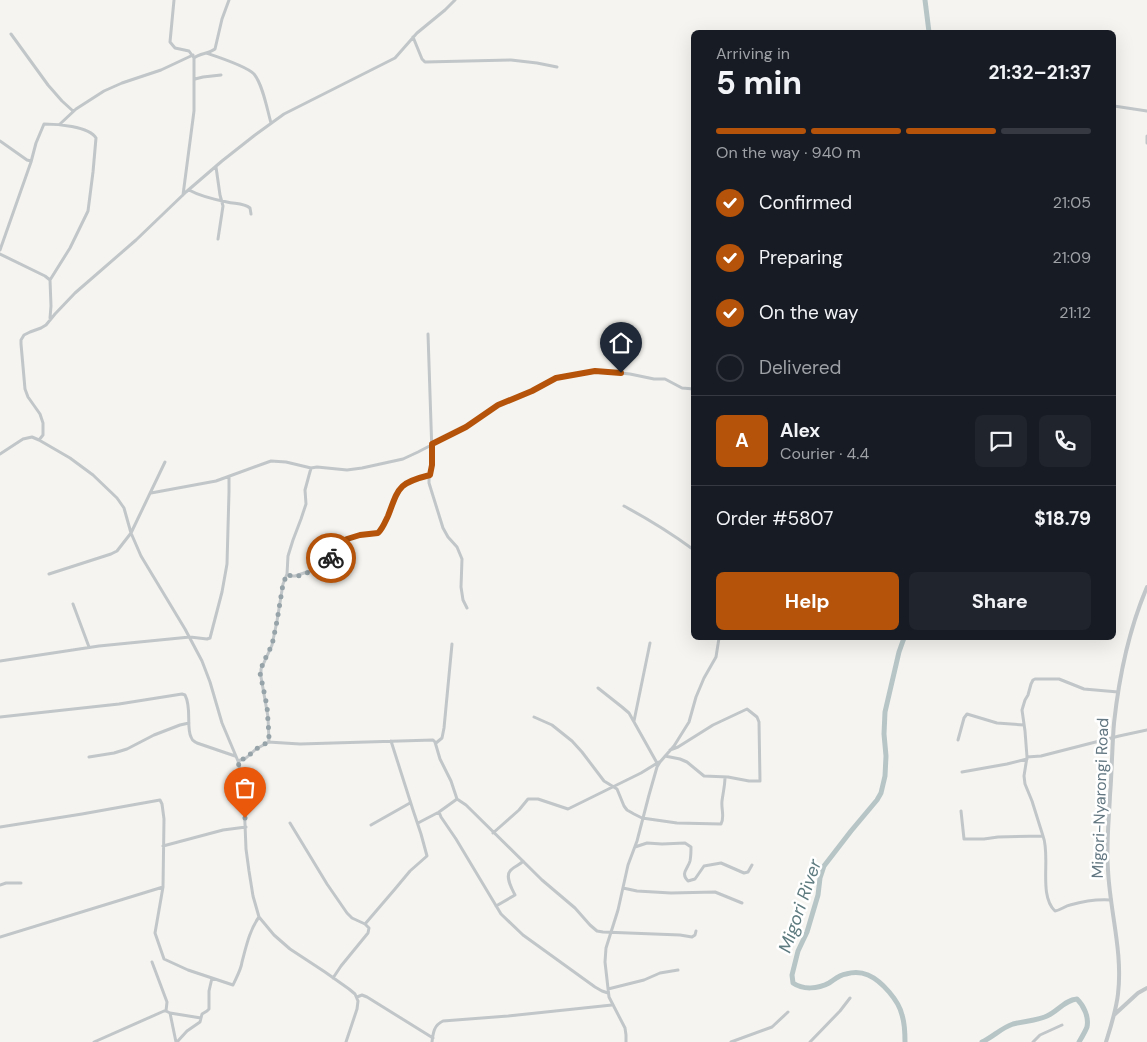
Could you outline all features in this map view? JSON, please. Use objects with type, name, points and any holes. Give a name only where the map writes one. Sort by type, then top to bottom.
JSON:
[{"type":"street","points":[[174,0],[170,42],[175,48],[188,51],[193,56],[193,115],[183,195]]},
{"type":"street","points":[[60,124],[73,111],[111,88],[193,56],[212,51],[216,47],[229,0]]},
{"type":"street","points":[[39,440],[43,435],[43,423],[26,392],[21,340],[26,333],[41,328],[69,298],[136,240],[183,195],[271,123],[284,114],[392,60],[413,37],[446,10],[455,0]]},
{"type":"street","points":[[11,34],[48,85],[73,111]]},
{"type":"street","points":[[413,37],[425,62],[511,60],[557,67]]},
{"type":"street","points":[[206,53],[253,73],[262,92],[271,123]]},
{"type":"street","points":[[194,79],[204,76],[221,75]]},
{"type":"street","points":[[1116,106],[1147,111]]},
{"type":"street","points":[[0,250],[44,124],[60,124],[93,134],[96,138],[88,211],[68,251],[50,280],[51,306],[49,321]]},
{"type":"street","points":[[1147,136],[1147,143]]},
{"type":"street","points":[[0,141],[32,161]]},
{"type":"street","points":[[215,167],[222,200],[218,238]]},
{"type":"street","points":[[189,190],[247,205],[251,210],[251,214]]},
{"type":"street","points":[[0,254],[50,280]]},
{"type":"street","points":[[428,334],[432,444],[432,465],[429,483],[443,528],[462,559],[460,587],[467,608]]},
{"type":"street","points":[[151,493],[203,484],[229,477],[270,461],[286,462],[311,468],[344,470],[403,459],[466,427],[498,405],[562,376],[599,371],[630,374],[654,379],[665,379],[682,388],[691,389]]},
{"type":"street","points":[[0,454],[23,438],[32,437],[70,458],[105,485],[121,502],[141,556],[190,637],[208,677],[222,723],[238,761],[242,781],[250,884],[259,917],[284,944],[352,991],[357,997],[357,1009],[346,1042]]},
{"type":"street","points":[[49,574],[114,553],[131,533],[165,462]]},
{"type":"street","points":[[268,742],[268,712],[260,673],[272,645],[283,584],[287,574],[288,556],[306,504],[305,490],[311,468]]},
{"type":"street","points":[[287,574],[295,576],[316,570],[326,570],[331,557],[345,540],[360,535],[380,532],[402,485],[430,475]]},
{"type":"street","points":[[0,661],[89,647],[190,637],[210,638],[227,564],[229,477]]},
{"type":"street","points":[[624,506],[658,525],[691,548]]},
{"type":"street","name":"Migori-Nyarongi Road","points":[[1106,1042],[1118,994],[1119,965],[1107,860],[1113,738],[1118,692],[1133,626],[1147,587]]},
{"type":"street","points":[[73,604],[89,647]]},
{"type":"street","points":[[626,1042],[625,1028],[612,1004],[608,991],[606,948],[658,764],[670,750],[690,719],[696,697],[716,657],[719,640]]},
{"type":"street","points":[[634,721],[650,643]]},
{"type":"street","points":[[436,743],[442,738],[444,728],[452,644]]},
{"type":"street","points":[[1111,900],[1085,901],[1068,905],[1055,911],[1050,904],[1047,892],[1046,847],[1024,782],[1027,758],[1022,712],[1031,684],[1035,679],[1047,678],[1059,680],[1084,689],[1118,692]]},
{"type":"street","points":[[598,688],[622,707],[634,721],[657,763]]},
{"type":"street","points":[[0,717],[119,704],[182,694],[185,695],[187,701],[190,735],[194,741],[236,756]]},
{"type":"street","points":[[665,756],[687,762],[703,775],[726,776],[754,782],[760,781],[759,722],[757,717],[748,710],[718,722],[670,750]]},
{"type":"street","points":[[958,740],[964,718],[967,714],[997,723],[1024,725]]},
{"type":"street","points":[[534,717],[552,725],[567,737],[582,752],[604,782],[616,789],[627,810],[642,818],[684,824],[722,824],[722,803],[726,776]]},
{"type":"street","points":[[89,757],[127,749],[154,735],[180,725],[189,724]]},
{"type":"street","points":[[962,772],[1006,764],[1147,730]]},
{"type":"street","points":[[365,924],[410,871],[427,856],[391,740]]},
{"type":"street","points":[[238,761],[246,758],[268,742],[300,744],[391,740],[434,741],[454,788],[457,800],[466,805],[542,880],[575,908],[594,929],[610,933],[692,937],[696,931]]},
{"type":"street","points":[[493,832],[519,810],[528,799],[540,799],[568,809],[641,773],[662,760]]},
{"type":"street","points":[[0,827],[160,800],[164,814],[163,887],[155,933],[164,959],[188,970],[234,985],[259,917]]},
{"type":"street","points":[[418,823],[457,800]]},
{"type":"street","points":[[371,825],[410,803]]},
{"type":"street","points":[[961,811],[964,838],[984,839],[1043,836]]},
{"type":"street","points":[[439,812],[504,917],[523,935],[595,987],[602,991],[608,991],[660,973],[678,970]]},
{"type":"street","points":[[290,822],[327,884],[347,913],[369,928],[368,932],[333,978]]},
{"type":"street","points":[[163,846],[223,830],[246,827]]},
{"type":"street","points":[[635,847],[647,843],[685,843],[690,845],[690,860],[684,876],[688,881],[695,879],[703,867],[707,865],[722,863],[744,873],[748,872],[752,865]]},
{"type":"street","points":[[496,906],[515,895],[508,878],[508,873],[524,861]]},
{"type":"street","points":[[0,885],[9,882],[21,883]]},
{"type":"street","points":[[0,937],[163,887]]},
{"type":"street","points":[[623,888],[637,891],[671,893],[716,892],[742,903]]},
{"type":"street","points":[[152,962],[167,1002],[176,1042],[200,1022],[202,1014],[209,1009],[212,978]]},
{"type":"street","points":[[1114,1015],[1138,993],[1147,988]]},
{"type":"street","points":[[357,997],[362,995],[366,997],[432,1040],[436,1026],[444,1021],[496,1018],[612,1004]]},
{"type":"street","points":[[810,1042],[850,998]]},
{"type":"street","points":[[94,1042],[162,1011],[201,1018]]},
{"type":"street","points":[[732,1042],[772,1027],[788,1012]]},
{"type":"street","points":[[1033,1042],[1040,1035],[1062,1025]]},
{"type":"waterway","name":"Migori River","points":[[925,0],[929,30]]},
{"type":"waterway","name":"Migori River","points":[[903,640],[885,712],[886,756],[885,776],[881,793],[824,866],[818,895],[807,932],[798,951],[792,975],[793,983],[801,987],[811,988],[825,985],[841,975],[851,973],[868,975],[884,987],[894,998],[904,1022],[905,1042]]},
{"type":"waterway","name":"Migori River","points":[[982,1042],[1009,1026],[1043,1018],[1069,1001],[1077,999],[1087,1016],[1087,1027],[1079,1042]]},
{"type":"way so far","points":[[245,818],[242,781],[238,761],[246,758],[268,742],[267,706],[260,673],[272,645],[283,584],[287,574],[295,576],[319,569],[326,570],[331,558]]},
{"type":"route","points":[[331,558],[342,542],[347,539],[378,533],[402,485],[430,475],[432,444],[466,427],[498,405],[532,391],[556,378],[595,371],[621,373]]}]
